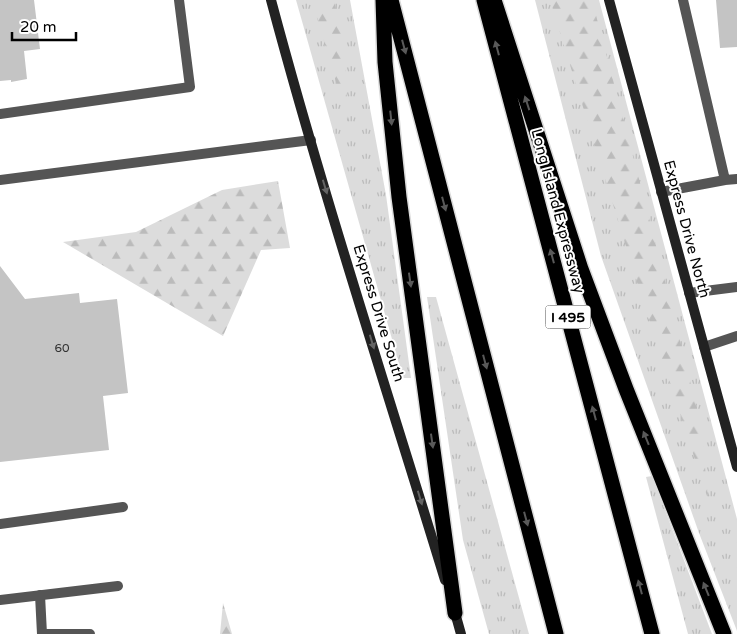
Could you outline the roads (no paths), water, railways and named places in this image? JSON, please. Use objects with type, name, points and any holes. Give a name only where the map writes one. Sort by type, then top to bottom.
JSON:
[{"type":"highway","points":[[383,0],[385,62],[399,197],[455,612]]},
{"type":"highway","points":[[391,0],[556,634]]},
{"type":"highway","name":"Long Island Expressway","points":[[484,0],[652,634]]},
{"type":"highway","points":[[494,0],[581,269],[626,389],[724,634]]},
{"type":"main road","name":"Express Drive South","points":[[271,0],[340,238],[461,634]]},
{"type":"main road","name":"Express Drive North","points":[[609,0],[737,467]]},
{"type":"street","points":[[0,114],[190,87],[179,0]]},
{"type":"street","points":[[682,0],[725,180]]},
{"type":"street","points":[[0,180],[311,140]]},
{"type":"street","points":[[661,192],[737,179]]},
{"type":"street","points":[[689,293],[737,286]]},
{"type":"street","points":[[704,347],[737,336]]},
{"type":"street","points":[[0,524],[123,507]]},
{"type":"street","points":[[0,600],[118,586]]},
{"type":"street","points":[[40,594],[43,634],[90,634]]}]
